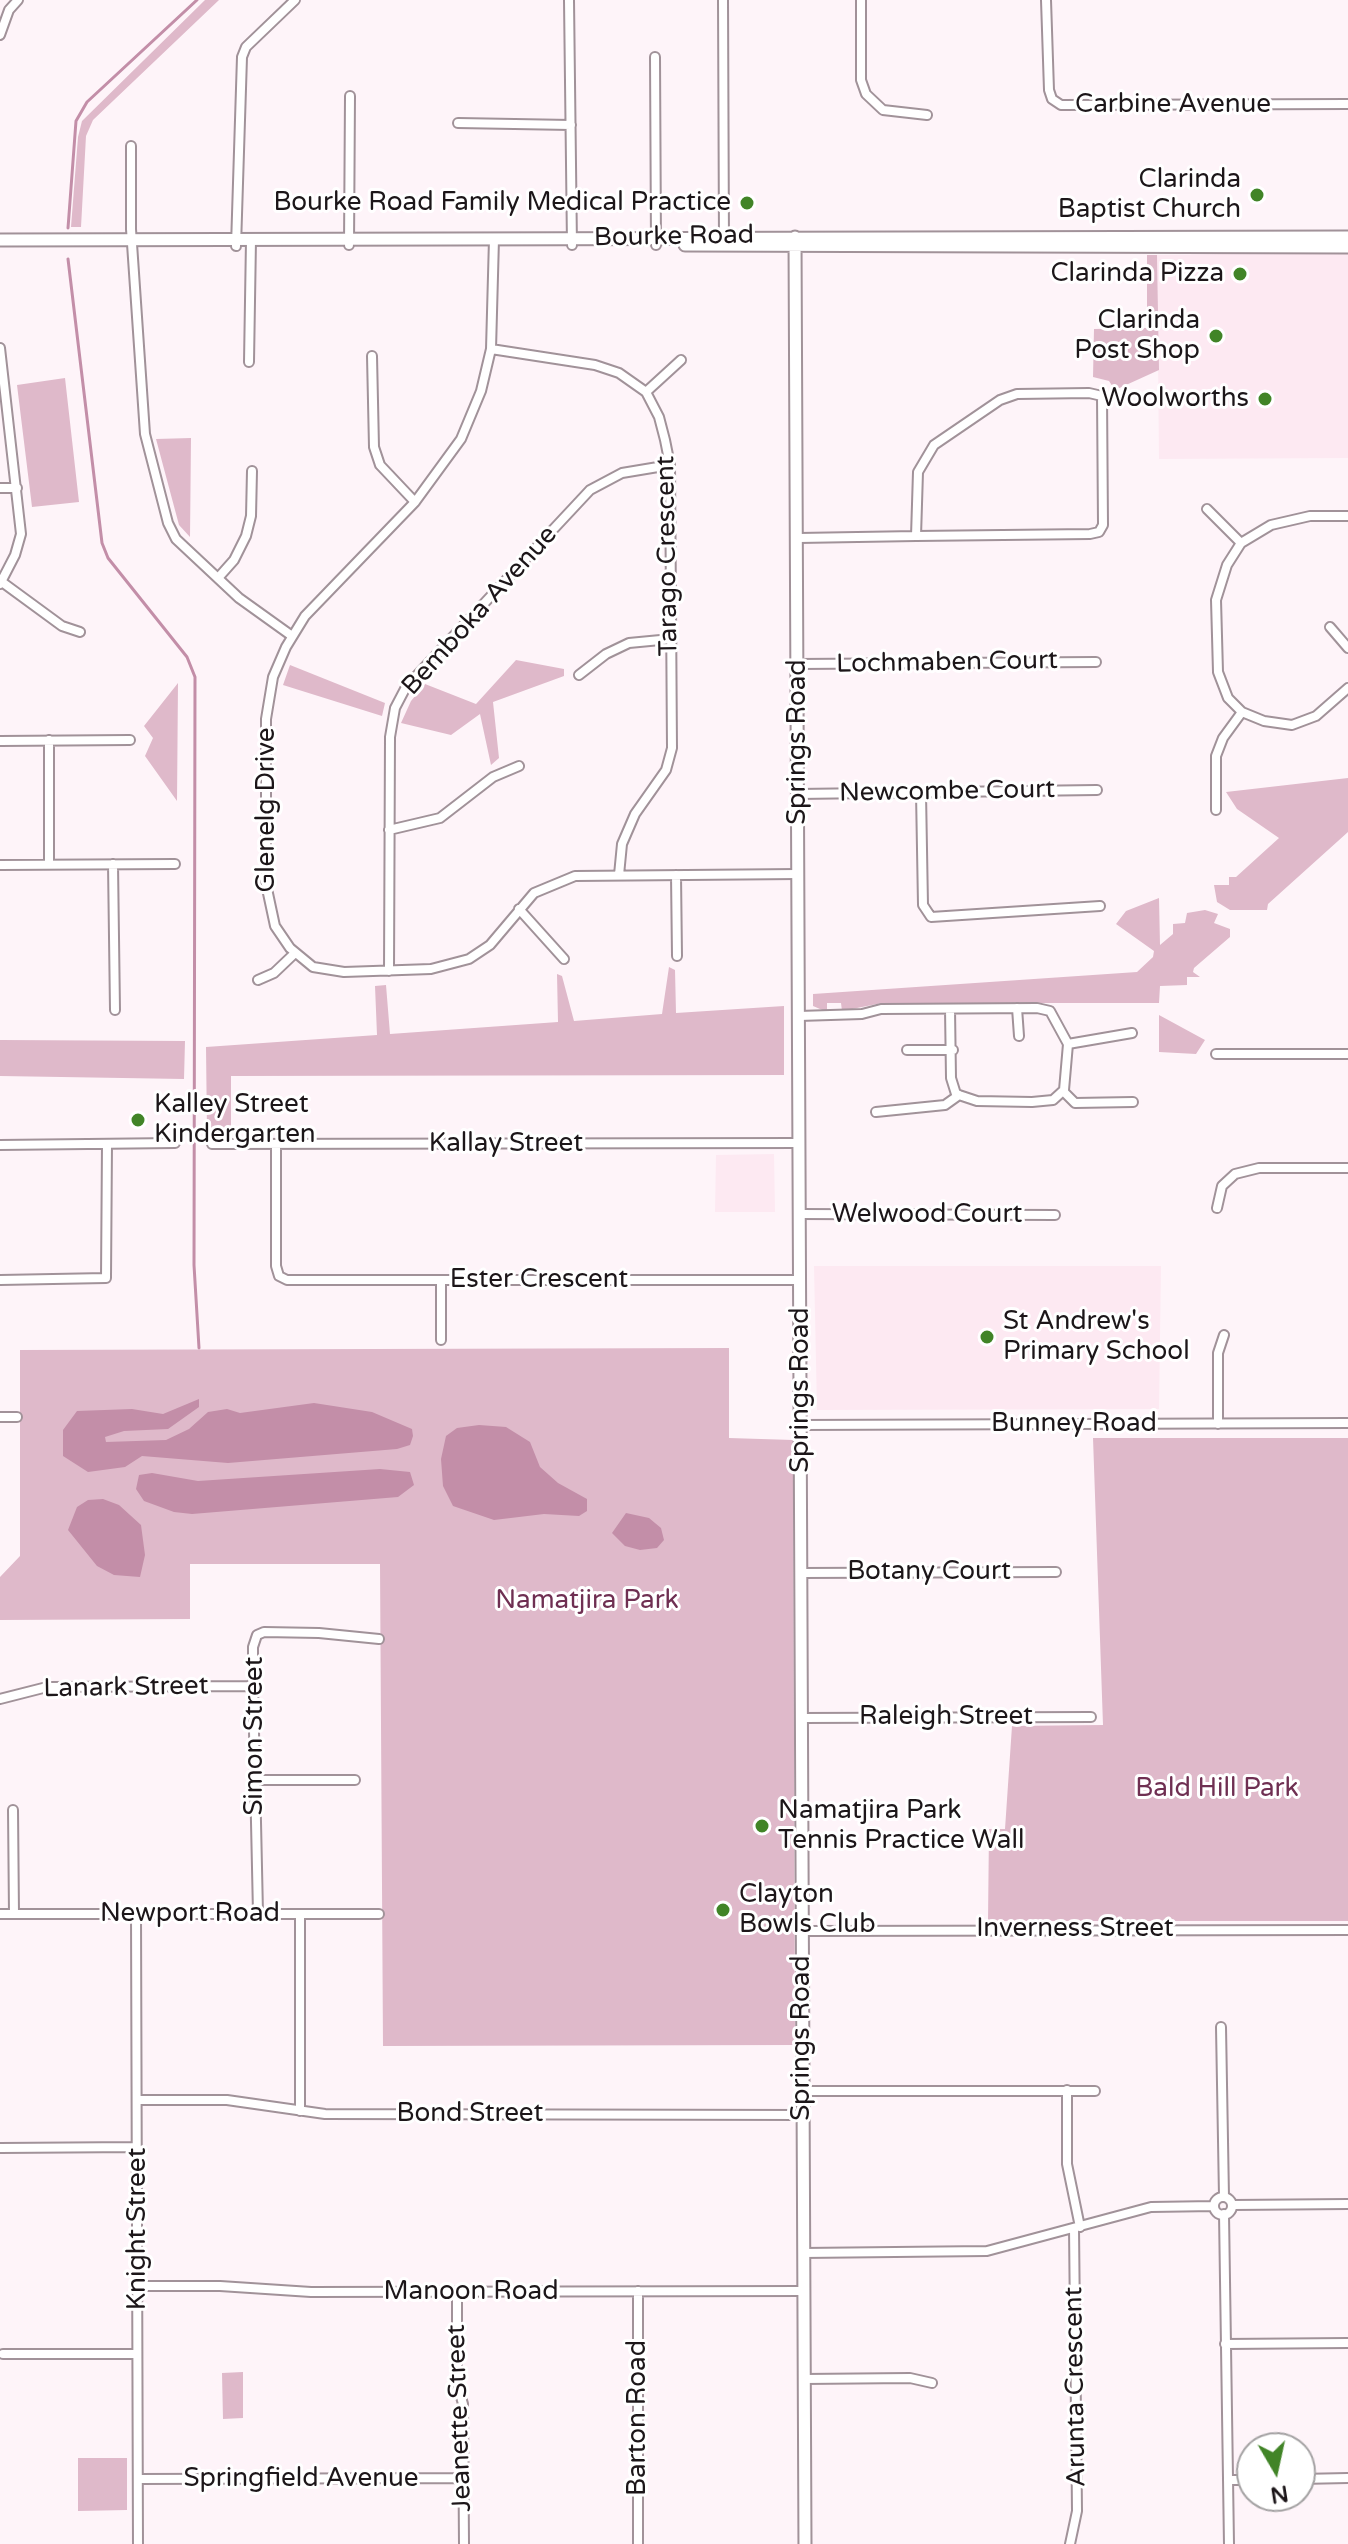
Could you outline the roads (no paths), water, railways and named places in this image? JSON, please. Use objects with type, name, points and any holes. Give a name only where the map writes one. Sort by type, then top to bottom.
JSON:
[{"type":"main road","name":"Bourke Road","points":[[795,242],[1348,237]]},
{"type":"main road","name":"Bourke Road","points":[[0,240],[133,243],[724,241],[1348,247]]},
{"type":"main road","name":"Springs Road","points":[[795,242],[799,538],[805,2544]]},
{"type":"main road","name":"Bourke Road","points":[[0,246],[133,243]]},
{"type":"street","points":[[0,35],[9,10],[18,0]]},
{"type":"street","points":[[236,243],[242,57],[246,47],[295,0]]},
{"type":"street","points":[[569,0],[572,242]]},
{"type":"street","points":[[723,0],[724,241]]},
{"type":"street","points":[[861,0],[861,80],[866,94],[883,110],[927,115]]},
{"type":"street","name":"Carbine Avenue","points":[[1046,0],[1049,90],[1052,99],[1061,105],[1348,104]]},
{"type":"street","points":[[655,57],[656,242]]},
{"type":"street","points":[[349,242],[350,96]]},
{"type":"street","points":[[458,123],[571,125]]},
{"type":"street","points":[[131,146],[133,243],[149,454],[173,534],[256,613],[292,636]]},
{"type":"street","name":"Glenelg Drive","points":[[295,953],[272,918],[266,884],[267,710],[273,677],[292,636],[312,608],[415,502],[444,466],[469,423],[491,349],[494,242]]},
{"type":"street","points":[[249,362],[251,243]]},
{"type":"street","points":[[0,348],[21,534],[1,583],[62,626],[80,632]]},
{"type":"street","points":[[491,349],[595,365],[619,373],[646,392],[681,360]]},
{"type":"street","points":[[372,356],[374,447],[380,465],[415,502]]},
{"type":"street","name":"Tarago Crescent","points":[[619,875],[622,844],[635,814],[666,770],[672,748],[670,465],[659,417],[646,392]]},
{"type":"street","points":[[799,538],[916,536],[1099,532],[1103,525],[1102,396],[1089,393],[1017,394],[1000,400],[934,445],[918,472],[916,536]]},
{"type":"street","name":"Bemboka Avenue","points":[[389,971],[390,737],[395,708],[406,687],[590,490],[622,473],[670,465]]},
{"type":"street","points":[[218,578],[239,553],[246,536],[251,516],[252,471]]},
{"type":"street","points":[[0,488],[17,488]]},
{"type":"street","points":[[1207,509],[1241,543]]},
{"type":"street","points":[[1348,516],[1310,516],[1271,525],[1241,543],[1227,565],[1216,600],[1218,672],[1228,698],[1242,712],[1264,721],[1292,725],[1316,716],[1348,688]]},
{"type":"street","points":[[1330,627],[1348,648]]},
{"type":"street","points":[[579,675],[606,654],[629,643],[671,639]]},
{"type":"street","name":"Lochmaben Court","points":[[797,664],[1096,662]]},
{"type":"street","points":[[1216,810],[1216,756],[1223,738],[1242,712]]},
{"type":"street","points":[[49,740],[49,864]]},
{"type":"street","points":[[0,741],[130,740]]},
{"type":"street","points":[[389,830],[440,818],[493,777],[519,766]]},
{"type":"street","name":"Newcombe Court","points":[[798,794],[1097,790]]},
{"type":"street","points":[[921,793],[923,905],[931,917],[1100,906]]},
{"type":"street","points":[[113,864],[115,1010]]},
{"type":"street","points":[[0,865],[175,864]]},
{"type":"street","points":[[258,980],[274,973],[295,953],[313,967],[344,972],[431,969],[469,959],[490,945],[534,893],[575,876],[798,874]]},
{"type":"street","points":[[676,875],[677,956]]},
{"type":"street","points":[[519,909],[564,959]]},
{"type":"street","points":[[799,1016],[862,1014],[881,1009],[1017,1008],[1050,1011],[1068,1044],[1063,1091],[1053,1100],[1032,1102],[977,1101],[959,1095],[951,1078],[953,1050],[950,1009]]},
{"type":"street","points":[[1017,1008],[1019,1036]]},
{"type":"street","points":[[1068,1044],[1132,1033]]},
{"type":"street","points":[[907,1050],[953,1050]]},
{"type":"street","points":[[1216,1054],[1348,1054]]},
{"type":"street","points":[[1063,1091],[1073,1103],[1133,1102]]},
{"type":"street","points":[[876,1112],[945,1105],[959,1095]]},
{"type":"street","points":[[0,1145],[175,1143]]},
{"type":"street","name":"Kallay Street","points":[[212,1144],[799,1143]]},
{"type":"street","points":[[0,1280],[110,1282],[107,1144]]},
{"type":"street","name":"Ester Crescent","points":[[276,1144],[276,1280],[800,1280]]},
{"type":"street","points":[[1217,1208],[1222,1186],[1235,1174],[1259,1168],[1348,1168]]},
{"type":"street","name":"Welwood Court","points":[[799,1214],[1055,1215]]},
{"type":"street","points":[[441,1280],[441,1340]]},
{"type":"street","points":[[1218,1424],[1218,1353],[1224,1335]]},
{"type":"street","points":[[0,1417],[17,1417]]},
{"type":"street","name":"Bunney Road","points":[[801,1425],[1348,1423]]},
{"type":"street","name":"Botany Court","points":[[801,1573],[1056,1572]]},
{"type":"street","name":"Simon Street","points":[[258,1913],[253,1686],[253,1647],[257,1635],[264,1632],[379,1639]]},
{"type":"street","name":"Lanark Street","points":[[0,1699],[47,1687],[253,1686]]},
{"type":"street","name":"Raleigh Street","points":[[802,1718],[1091,1717]]},
{"type":"street","points":[[254,1780],[355,1780]]},
{"type":"street","points":[[13,1810],[14,1914]]},
{"type":"street","name":"Knight Street","points":[[136,1913],[138,2544]]},
{"type":"street","name":"Newport Road","points":[[0,1914],[379,1914]]},
{"type":"street","points":[[300,1914],[300,2111]]},
{"type":"street","name":"Inverness Street","points":[[801,1931],[1348,1930]]},
{"type":"street","points":[[1221,2027],[1224,2197],[1233,2205],[1348,2204]]},
{"type":"street","name":"Arunta Crescent","points":[[1067,2090],[1067,2164],[1077,2228],[1077,2511],[1070,2544]]},
{"type":"street","points":[[803,2091],[1095,2091]]},
{"type":"street","name":"Bond Street","points":[[138,2100],[227,2100],[300,2111],[803,2115]]},
{"type":"street","points":[[0,2148],[137,2147]]},
{"type":"street","points":[[1214,2206],[1224,2197]]},
{"type":"street","points":[[1229,2544],[1224,2214],[1233,2205]]},
{"type":"street","points":[[803,2253],[987,2251],[1151,2207],[1214,2206],[1224,2214]]},
{"type":"street","name":"Manoon Road","points":[[138,2286],[220,2286],[311,2292],[804,2291]]},
{"type":"street","name":"Barton Road","points":[[638,2291],[638,2544]]},
{"type":"street","name":"Jeanette Street","points":[[457,2293],[457,2383],[463,2404],[464,2544]]},
{"type":"street","points":[[1225,2344],[1348,2343]]},
{"type":"street","points":[[3,2354],[137,2354]]},
{"type":"street","points":[[804,2379],[910,2378],[932,2383]]},
{"type":"street","name":"Springfield Avenue","points":[[138,2479],[464,2478]]},
{"type":"street","points":[[1316,2479],[1348,2478]]},
{"type":"street","points":[[1228,2480],[1236,2480]]},
{"type":"waterway","points":[[68,228],[76,121],[87,102],[197,0]]},
{"type":"waterway","points":[[68,259],[102,543],[108,558],[187,657],[195,677],[194,1265],[199,1348]]},
{"type":"place","name":"Clarinda Baptist Church","points":[[1257,195]]},
{"type":"place","name":"Bourke Road Family Medical Practice","points":[[747,203]]},
{"type":"place","name":"Clarinda Pizza","points":[[1240,274]]},
{"type":"place","name":"Clarinda Post Shop","points":[[1216,336]]},
{"type":"place","name":"Woolworths","points":[[1265,399]]},
{"type":"place","name":"Kalley Street Kindergarten","points":[[138,1120]]},
{"type":"place","name":"St Andrew's Primary School","points":[[987,1337]]},
{"type":"place","name":"Namatjira Park Tennis Practice Wall","points":[[762,1826]]},
{"type":"place","name":"Clayton Bowls Club","points":[[723,1910]]},
{"type":"park label","name":"Namatjira Park","points":[[587,1601]]},
{"type":"park label","name":"Bald Hill Park","points":[[1217,1789]]}]
